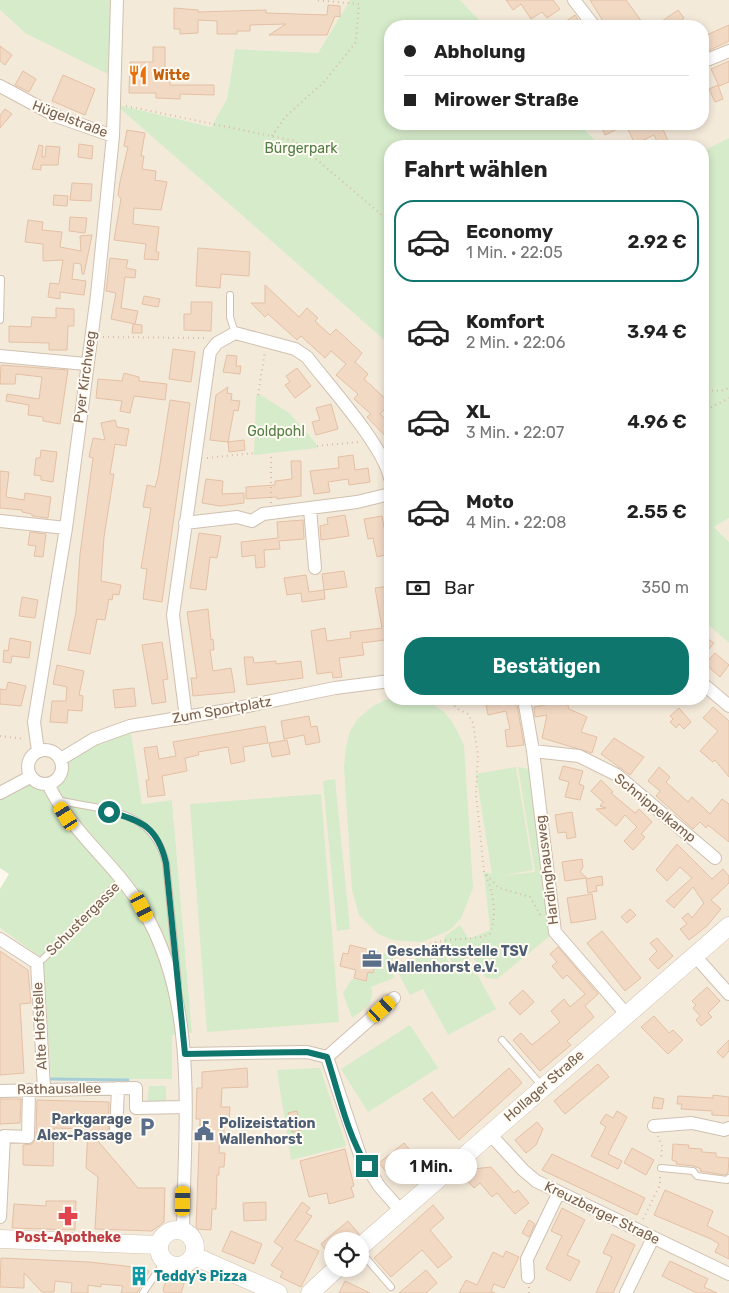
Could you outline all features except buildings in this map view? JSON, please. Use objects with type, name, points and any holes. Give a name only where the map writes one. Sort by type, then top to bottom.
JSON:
[{"type":"street","name":"Pyer Kirchweg","points":[[30,777],[27,765],[37,746],[34,722],[66,528],[86,364],[97,295],[116,104],[117,0]]},
{"type":"street","points":[[574,0],[589,20]]},
{"type":"street","points":[[709,59],[729,51]]},
{"type":"street","name":"Hügelstraße","points":[[0,86],[56,116],[113,136]]},
{"type":"street","points":[[186,718],[173,615],[193,460],[210,352],[217,343],[235,334],[295,349],[307,357],[371,440],[384,462]]},
{"type":"street","points":[[0,356],[86,364]]},
{"type":"street","points":[[185,523],[237,517],[252,521],[263,514],[310,509],[384,495]]},
{"type":"street","points":[[310,509],[315,568]]},
{"type":"street","points":[[0,521],[66,528]]},
{"type":"street","name":"Zum Sportplatz","points":[[61,759],[110,732],[335,688],[384,681]]},
{"type":"street","points":[[709,689],[729,706]]},
{"type":"street","name":"Hardinghausweg","points":[[525,705],[533,751],[555,932],[627,1015]]},
{"type":"street","points":[[0,793],[30,777],[41,784],[48,784],[60,776],[62,770],[61,759],[53,752],[37,746]]},
{"type":"street","name":"Schnippelkamp","points":[[533,751],[579,756],[617,775],[715,858]]},
{"type":"street","points":[[48,784],[56,800],[78,832],[122,879],[142,907],[156,935],[172,985],[181,1022],[185,1054],[182,1231]]},
{"type":"street","name":"Hollager Straße","points":[[369,1239],[729,926]]},
{"type":"street","points":[[0,939],[40,961]]},
{"type":"street","points":[[695,956],[729,994]]},
{"type":"street","name":"Alte Hofstelle","points":[[40,961],[44,1089]]},
{"type":"street","points":[[327,1057],[394,998]]},
{"type":"street","points":[[185,1054],[307,1052],[327,1057]]},
{"type":"street","points":[[327,1057],[360,1155],[379,1186],[401,1211]]},
{"type":"street","name":"Rathausallee","points":[[116,1132],[118,1088]]},
{"type":"street","name":"Rathausallee","points":[[0,1091],[136,1088],[136,1108],[185,1106]]},
{"type":"street","points":[[0,1217],[4,1136],[28,1137],[30,1090]]},
{"type":"street","points":[[654,1126],[692,1124],[724,1130],[729,1128]]},
{"type":"street","name":"Kreuzberger Straße","points":[[489,1133],[522,1170],[536,1180],[729,1274]]},
{"type":"street","points":[[528,1277],[527,1259],[559,1192]]},
{"type":"street","points":[[170,1231],[182,1231],[192,1238],[195,1244],[194,1256],[186,1264],[180,1266],[169,1265],[162,1254],[161,1240],[170,1231]]},
{"type":"street","points":[[626,1293],[653,1238]]},
{"type":"street","points":[[0,1239],[162,1254]]},
{"type":"street","points":[[194,1256],[278,1293]]},
{"type":"street","points":[[310,1293],[327,1277]]},
{"type":"lane","points":[[0,320],[1,279]]},
{"type":"lane","points":[[230,295],[230,317],[235,334]]},
{"type":"lane","points":[[56,800],[126,816],[142,822],[155,834],[162,848],[166,863],[185,1054]]},
{"type":"lane","name":"Schustergasse","points":[[40,961],[122,879]]},
{"type":"lane","points":[[502,1040],[542,1087]]},
{"type":"lane","points":[[661,1168],[693,1171],[697,1176],[727,1180],[729,1178]]},
{"type":"lane","points":[[143,1293],[162,1254]]},
{"type":"lane","points":[[369,1261],[391,1287]]},
{"type":"path","points":[[272,136],[286,117],[324,82],[356,42],[359,4],[314,0]]},
{"type":"path","points":[[116,104],[295,141],[384,217]]},
{"type":"path","points":[[90,337],[207,338]]},
{"type":"path","points":[[258,395],[267,342]]},
{"type":"path","points":[[709,390],[721,391],[729,388]]},
{"type":"path","points":[[709,408],[729,398]]},
{"type":"path","points":[[317,446],[371,440]]},
{"type":"path","points":[[193,460],[254,453]]},
{"type":"path","points":[[270,513],[271,453]]},
{"type":"path","points":[[391,949],[424,947],[441,941],[482,937],[490,934],[494,920],[492,889],[484,872],[477,814],[476,774],[478,755],[473,723],[468,714],[454,705]]},
{"type":"path","points":[[0,736],[37,746]]},
{"type":"path","points":[[484,872],[499,888],[530,897],[540,915],[555,932]]},
{"type":"path","points":[[638,1230],[660,1185],[662,1146],[654,1126]]},
{"type":"shaded area","points":[[117,0],[350,0],[318,53],[235,49],[227,99],[211,127],[116,104],[384,340],[384,705],[709,705],[709,625],[729,643],[729,1293],[0,1293],[0,928],[43,959],[172,1079],[172,1035],[192,1033],[172,800],[142,804],[130,726],[62,765],[60,776],[52,783],[41,784],[32,779],[0,793],[0,10],[25,33]],"holes":[[[470,960],[448,1035],[423,989]]]},
{"type":"shaded area","points":[[460,0],[729,0],[729,138],[709,148],[709,140],[595,140],[585,130],[709,130],[709,20],[479,20]]},
{"type":"shaded area","points":[[729,518],[729,542],[714,527]]},
{"type":"green space","points":[[0,0],[117,0],[116,78],[25,33],[0,10]]},
{"type":"green space","name":"Bürgerpark","points":[[350,0],[460,0],[479,20],[384,20],[384,130],[585,130],[595,140],[384,140],[384,340],[115,104],[211,127],[227,99],[235,49],[318,53]]},
{"type":"green space","points":[[729,138],[729,518],[714,527],[729,542],[729,643],[709,625],[709,148]]},
{"type":"green space","name":"Goldpohl","points":[[259,394],[289,413],[316,443],[317,448],[254,455],[256,396]]},
{"type":"green space","points":[[384,701],[384,705],[434,705],[444,712],[453,723],[464,745],[473,888],[461,918],[450,930],[422,942],[392,940],[378,934],[359,915],[352,890],[344,767],[346,747],[350,731],[358,719],[373,706]]},
{"type":"green space","points":[[130,726],[142,804],[172,800],[192,1033],[172,1035],[172,1079],[51,1079],[43,959],[0,928],[0,889],[9,874],[0,868],[0,793],[32,779],[41,784],[52,783],[61,773],[61,759]]},
{"type":"green space","points":[[516,767],[533,870],[500,876],[535,872],[518,767],[535,770],[555,932],[497,979],[486,978],[472,956],[453,965],[443,945],[445,936],[460,925],[469,939],[490,930],[484,872],[492,874],[476,774]]},
{"type":"green space","points":[[335,779],[350,929],[337,931],[323,781]]},
{"type":"green space","points":[[321,794],[339,1022],[207,1032],[190,804]]},
{"type":"green space","points":[[440,946],[452,968],[469,959],[496,1009],[448,1035],[423,989],[410,995],[396,969]]},
{"type":"green space","points":[[378,952],[392,954],[394,978],[371,987],[372,997],[368,1005],[352,1018],[343,993],[352,979],[366,981],[368,972],[373,973]]},
{"type":"green space","points":[[410,1025],[438,1068],[368,1112],[341,1069]]},
{"type":"green space","points":[[320,1068],[346,1146],[291,1160],[277,1070]]},
{"type":"green space","points":[[149,1086],[166,1086],[166,1103],[147,1104]]},
{"type":"waterway","points":[[51,1079],[128,1080]]},
{"type":"place","name":"Witte","points":[[138,75]]},
{"type":"place","name":"Geschäftsstelle TSV Wallenhorst e.V.","points":[[372,959]]},
{"type":"place","name":"Parkgarage Alex-Passage","points":[[147,1127]]},
{"type":"place","name":"Polizeistation Wallenhorst","points":[[204,1131]]},
{"type":"place","name":"Post-Apotheke","points":[[68,1216]]},
{"type":"place","name":"Teddy's Pizza","points":[[139,1276]]},
{"type":"route","points":[[109,812],[142,822],[155,834],[162,848],[166,863],[185,1054],[307,1052],[327,1057],[348,1123],[360,1155],[367,1166]]}]
